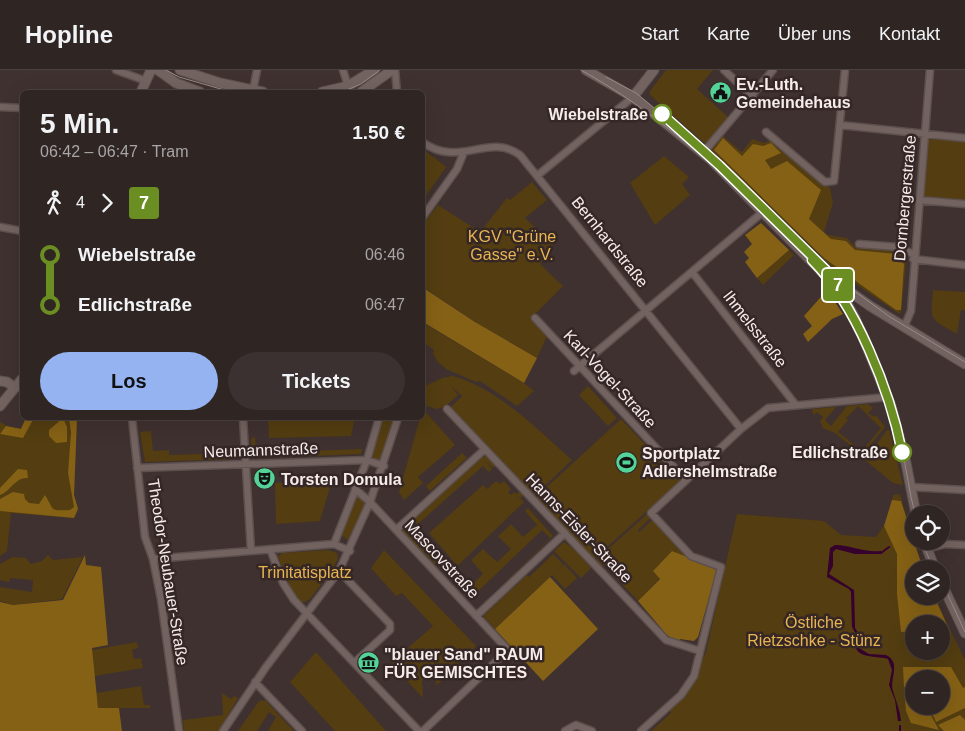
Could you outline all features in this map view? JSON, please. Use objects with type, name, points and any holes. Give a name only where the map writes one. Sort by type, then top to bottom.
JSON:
[{"type":"main road","points":[[142,90],[151,70]]},
{"type":"main road","points":[[158,70],[167,78],[193,90]]},
{"type":"main road","points":[[180,70],[250,90]]},
{"type":"main road","points":[[331,90],[348,86],[374,70]]},
{"type":"main road","points":[[364,90],[394,70]]},
{"type":"main road","points":[[586,70],[633,97],[703,153],[764,211],[841,292],[855,318],[888,396],[904,452],[914,505]]},
{"type":"main road","points":[[633,97],[654,70]]},
{"type":"main road","points":[[824,272],[870,306],[965,364]]},
{"type":"main road","points":[[855,318],[870,306]]},
{"type":"main road","points":[[0,380],[7,382],[15,388]]},
{"type":"main road","points":[[0,406],[20,382]]},
{"type":"main road","points":[[950,603],[965,633]]},
{"type":"street","points":[[116,70],[146,81]]},
{"type":"street","points":[[253,90],[257,70]]},
{"type":"street","points":[[343,70],[348,86]]},
{"type":"street","points":[[394,70],[397,90]]},
{"type":"street","points":[[724,70],[753,97]]},
{"type":"street","points":[[703,153],[753,97],[774,70]]},
{"type":"street","points":[[766,132],[825,182],[834,181],[846,70]]},
{"type":"street","name":"Dornbergerstraße","points":[[904,327],[911,311],[913,257],[930,70]]},
{"type":"street","points":[[538,175],[633,97]]},
{"type":"street","points":[[0,107],[20,108]]},
{"type":"street","points":[[840,125],[965,138]]},
{"type":"street","name":"Bernhardstraße","points":[[425,144],[434,150],[445,153],[503,147],[520,155],[741,429]]},
{"type":"street","points":[[425,214],[457,169],[464,152]]},
{"type":"street","points":[[918,200],[965,204]]},
{"type":"street","points":[[577,368],[764,211]]},
{"type":"street","points":[[0,227],[20,231]]},
{"type":"street","points":[[858,244],[898,247],[913,257],[965,265]]},
{"type":"street","name":"Ihmelsstraße","points":[[692,272],[795,404]]},
{"type":"street","name":"Karl-Vogel-Straße","points":[[535,318],[577,368],[686,480]]},
{"type":"street","points":[[640,731],[688,686],[700,652],[721,567],[691,556],[651,513],[741,429],[768,408],[888,396]]},
{"type":"street","name":"Hanns-Eisler-Straße","points":[[447,409],[666,640],[700,652]]},
{"type":"street","name":"Theodor-Neubauer-Straße","points":[[132,420],[145,538],[153,559],[178,731]]},
{"type":"street","points":[[243,420],[251,550]]},
{"type":"street","points":[[334,544],[367,460],[378,420]]},
{"type":"street","points":[[223,731],[255,682],[339,571],[350,551],[384,466],[397,420]]},
{"type":"street","points":[[396,530],[485,449]]},
{"type":"street","name":"Neumannstraße","points":[[137,468],[367,460],[384,466]]},
{"type":"street","points":[[911,487],[965,490]]},
{"type":"street","name":"Mascovstraße","points":[[355,489],[370,502],[508,650],[421,731]]},
{"type":"street","points":[[476,616],[565,533]]},
{"type":"street","points":[[153,559],[334,544],[350,551]]},
{"type":"street","points":[[950,544],[965,545]]},
{"type":"street","points":[[270,549],[286,588],[294,600],[421,731]]},
{"type":"street","points":[[339,571],[390,624],[390,630],[354,663]]},
{"type":"street","points":[[955,614],[965,613]]},
{"type":"street","points":[[255,682],[302,731]]},
{"type":"street","points":[[565,731],[576,725],[592,731]]},
{"type":"green space","points":[[666,70],[713,70],[697,89],[729,118],[718,132],[742,152],[752,139],[764,143],[771,140],[830,188],[833,203],[824,232],[828,235],[847,238],[855,247],[898,251],[906,261],[901,313],[898,313],[834,269],[702,141],[650,95],[650,91]]},
{"type":"green space","points":[[924,133],[965,138],[965,204],[918,200]]},
{"type":"green space","points":[[425,151],[446,167],[425,197]]},
{"type":"green space","points":[[664,156],[689,177],[682,184],[690,195],[655,225],[630,183]]},
{"type":"green space","name":"KGV \"Grüne Gasse\" e.V.","points":[[532,182],[547,200],[525,218],[553,244],[540,264],[563,286],[532,317],[548,334],[537,358],[477,323],[425,288],[425,221],[438,205],[480,232],[507,198],[510,200]]},
{"type":"green space","points":[[789,250],[794,255],[763,285],[757,278]]},
{"type":"green space","points":[[933,290],[965,292],[965,310],[961,310],[957,334],[941,325],[934,318],[932,314]]},
{"type":"green space","points":[[425,324],[524,383],[534,391],[517,406],[480,381],[476,382],[446,369],[438,362],[433,354],[434,350],[425,343]]},
{"type":"green space","points":[[453,376],[470,382],[502,400],[572,460],[534,496],[451,407],[462,396],[451,386],[458,395],[446,406],[437,409],[425,406],[425,386],[442,378]]},
{"type":"green space","points":[[588,386],[617,418],[608,426],[579,395]]},
{"type":"green space","points":[[868,404],[873,408],[868,413],[874,417],[876,415],[885,427],[862,455],[835,433],[823,428],[820,421],[823,417],[817,412],[813,415],[812,409],[836,407],[825,420],[831,426],[847,406]],"holes":[[[858,406],[881,428],[862,451],[838,432],[848,420],[846,418]]]},
{"type":"green space","points":[[425,411],[455,445],[418,477],[423,483],[404,500],[399,492],[419,420],[425,420]]},
{"type":"green space","points":[[621,419],[680,481],[594,559],[537,499],[537,496]]},
{"type":"green space","points":[[25,420],[77,420],[74,495],[78,509],[74,518],[11,513],[7,551],[0,556],[0,422],[20,429]]},
{"type":"green space","points":[[268,420],[355,420],[351,436],[269,438]]},
{"type":"green space","points":[[381,420],[396,420],[382,463],[371,459]]},
{"type":"green space","points":[[887,430],[889,430],[903,485],[893,483],[865,460]]},
{"type":"green space","points":[[151,431],[153,451],[169,450],[169,455],[235,453],[235,459],[145,462],[140,432]]},
{"type":"green space","points":[[255,437],[256,453],[362,449],[361,454],[258,458],[252,455],[251,438]]},
{"type":"green space","points":[[462,453],[467,458],[430,491],[426,486]]},
{"type":"green space","points":[[486,456],[497,464],[493,468],[486,461],[492,469],[489,472],[483,466],[409,532],[427,552],[430,550],[441,562],[437,566],[401,530],[482,457]]},
{"type":"green space","points":[[332,480],[320,521],[276,524],[275,483]]},
{"type":"green space","points":[[496,481],[500,484],[504,481],[511,489],[508,492],[511,495],[514,492],[517,494],[521,490],[525,494],[521,498],[517,495],[524,502],[448,575],[446,573],[456,564],[429,533],[483,485],[487,489]]},
{"type":"green space","name":"Östliche Rietzschke - Stünz","points":[[900,494],[905,512],[905,550],[915,550],[919,560],[905,560],[905,605],[938,605],[943,615],[905,615],[905,660],[950,660],[950,629],[965,660],[965,731],[651,731],[671,713],[670,710],[691,686],[706,652],[737,514],[824,521],[841,535],[876,537],[887,521],[893,495]]},
{"type":"green space","points":[[360,497],[366,506],[352,539],[348,540],[341,535],[355,498]]},
{"type":"green space","points":[[528,508],[553,536],[478,608],[550,538],[542,530],[471,598],[464,592],[483,574],[471,560],[483,549],[497,562],[511,549],[498,536],[511,524],[523,537],[537,525],[525,511]]},
{"type":"green space","points":[[647,514],[650,518],[638,530],[639,532],[652,520],[689,560],[672,551],[653,571],[660,578],[638,601],[604,565],[601,566],[596,560]]},
{"type":"green space","points":[[564,542],[577,551],[591,568],[581,578],[554,551]]},
{"type":"green space","name":"Trinitatisplatz","points":[[328,550],[337,553],[338,558],[333,569],[310,599],[300,602],[290,587],[278,557],[282,553]]},
{"type":"green space","points":[[384,550],[476,646],[437,685],[432,674],[422,680],[423,698],[391,663],[433,626],[402,593],[396,596],[371,568]]},
{"type":"green space","points":[[553,554],[563,564],[559,569],[564,564],[577,578],[565,589],[552,575],[495,629],[483,616],[527,575],[529,577]]},
{"type":"green space","points":[[48,555],[53,560],[83,557],[62,599],[13,605],[0,601],[0,587],[32,592],[33,580],[10,578],[9,582],[0,580],[0,564],[13,557],[26,558],[31,564],[42,561]]},
{"type":"green space","points":[[137,642],[138,648],[132,650],[134,659],[141,658],[143,668],[94,676],[92,650]]},
{"type":"green space","points":[[316,652],[386,731],[335,731],[290,682]]},
{"type":"green space","points":[[141,686],[144,705],[150,705],[150,708],[98,708],[96,693]]},
{"type":"green space","points":[[222,693],[231,699],[234,696],[238,698],[219,731],[184,731],[183,720],[223,715]]},
{"type":"green space","points":[[265,700],[294,731],[268,731],[276,717],[269,712],[257,731],[238,731],[259,701]]},
{"type":"shaded area","points":[[723,138],[742,156],[753,144],[763,146],[771,143],[781,153],[765,160],[771,169],[787,161],[821,190],[809,219],[831,239],[846,241],[855,250],[896,254],[904,264],[901,310],[896,310],[824,258],[714,150]]},
{"type":"shaded area","points":[[761,223],[789,250],[757,278],[745,262],[749,258],[744,252],[752,244],[745,235]]},
{"type":"shaded area","points":[[425,289],[475,322],[537,358],[524,383],[425,323]]},
{"type":"shaded area","points":[[827,290],[843,314],[832,319],[808,342],[803,334],[812,326],[804,316]]},
{"type":"shaded area","points":[[25,420],[33,420],[23,438],[0,434],[6,426],[21,429]]},
{"type":"shaded area","points":[[61,420],[64,420],[67,427],[67,442],[56,443],[49,436],[49,430]]},
{"type":"shaded area","points":[[69,420],[77,420],[74,495],[78,509],[74,518],[0,511],[0,499],[13,492],[24,494],[25,499],[29,503],[39,504],[45,495],[55,510],[70,510],[74,507],[68,473],[71,433]]},
{"type":"shaded area","points":[[18,469],[27,470],[28,478],[16,482],[0,495],[0,488]]},
{"type":"shaded area","points":[[892,500],[901,501],[905,513],[905,550],[917,550],[920,560],[905,560],[905,605],[938,605],[943,615],[905,615],[905,632],[901,632],[897,594],[897,554],[884,526]]},
{"type":"shaded area","points":[[835,545],[869,551],[881,551],[882,554],[855,554],[836,549],[833,552],[833,566],[829,574],[854,590],[855,628],[860,636],[859,648],[869,654],[886,655],[893,662],[892,686],[901,721],[898,721],[895,700],[889,685],[892,670],[888,659],[864,655],[856,649],[857,636],[852,627],[851,592],[827,577],[830,548]]},
{"type":"shaded area","points":[[672,551],[717,569],[698,637],[694,641],[680,639],[678,642],[667,635],[638,601],[660,579],[653,571]]},
{"type":"shaded area","points":[[85,555],[86,565],[101,567],[108,645],[92,648],[98,708],[119,708],[122,731],[0,731],[0,602],[13,605],[63,600]]},
{"type":"shaded area","points":[[550,577],[598,629],[543,681],[495,629]]},
{"type":"shaded area","points":[[903,667],[951,667],[963,688],[965,687],[965,708],[936,722],[933,715],[950,715],[950,670],[905,670],[904,687]]},
{"type":"shaded area","points":[[908,715],[931,715],[939,730],[911,723]]},
{"type":"shaded area","points":[[960,715],[965,720],[965,731],[944,731],[938,725]]},
{"type":"waterway","points":[[881,553],[889,547]]},
{"type":"waterway","points":[[900,726],[900,731]]},
{"type":"tram line","points":[[166,70],[179,77],[224,90]]},
{"type":"tram line","points":[[347,90],[361,84],[380,70]]},
{"type":"tram line","points":[[581,70],[635,104],[709,162],[815,262],[832,282],[855,319],[885,392],[903,455],[913,505]]},
{"type":"tram line","points":[[606,77],[636,93],[673,124]]},
{"type":"tram line","name":"7","points":[[662,114],[719,165],[840,286],[812,260],[838,290],[850,310],[887,397],[902,452]]},
{"type":"tram line","points":[[831,274],[890,317],[965,362]]},
{"type":"tram line","points":[[926,550],[929,560]]},
{"type":"tram line","points":[[950,600],[965,632]]},
{"type":"place","name":"Ev.-Luth. Gemeindehaus","points":[[720,93]]},
{"type":"place","name":"Wiebelstraße","points":[[662,114]]},
{"type":"place","name":"Edlichstraße","points":[[902,452]]},
{"type":"place","name":"Sportplatz Adlershelmstraße","points":[[626,462]]},
{"type":"place","name":"Torsten Domula","points":[[265,479]]},
{"type":"place","name":"\"blauer Sand\" RAUM FÜR GEMISCHTES","points":[[368,663]]}]
